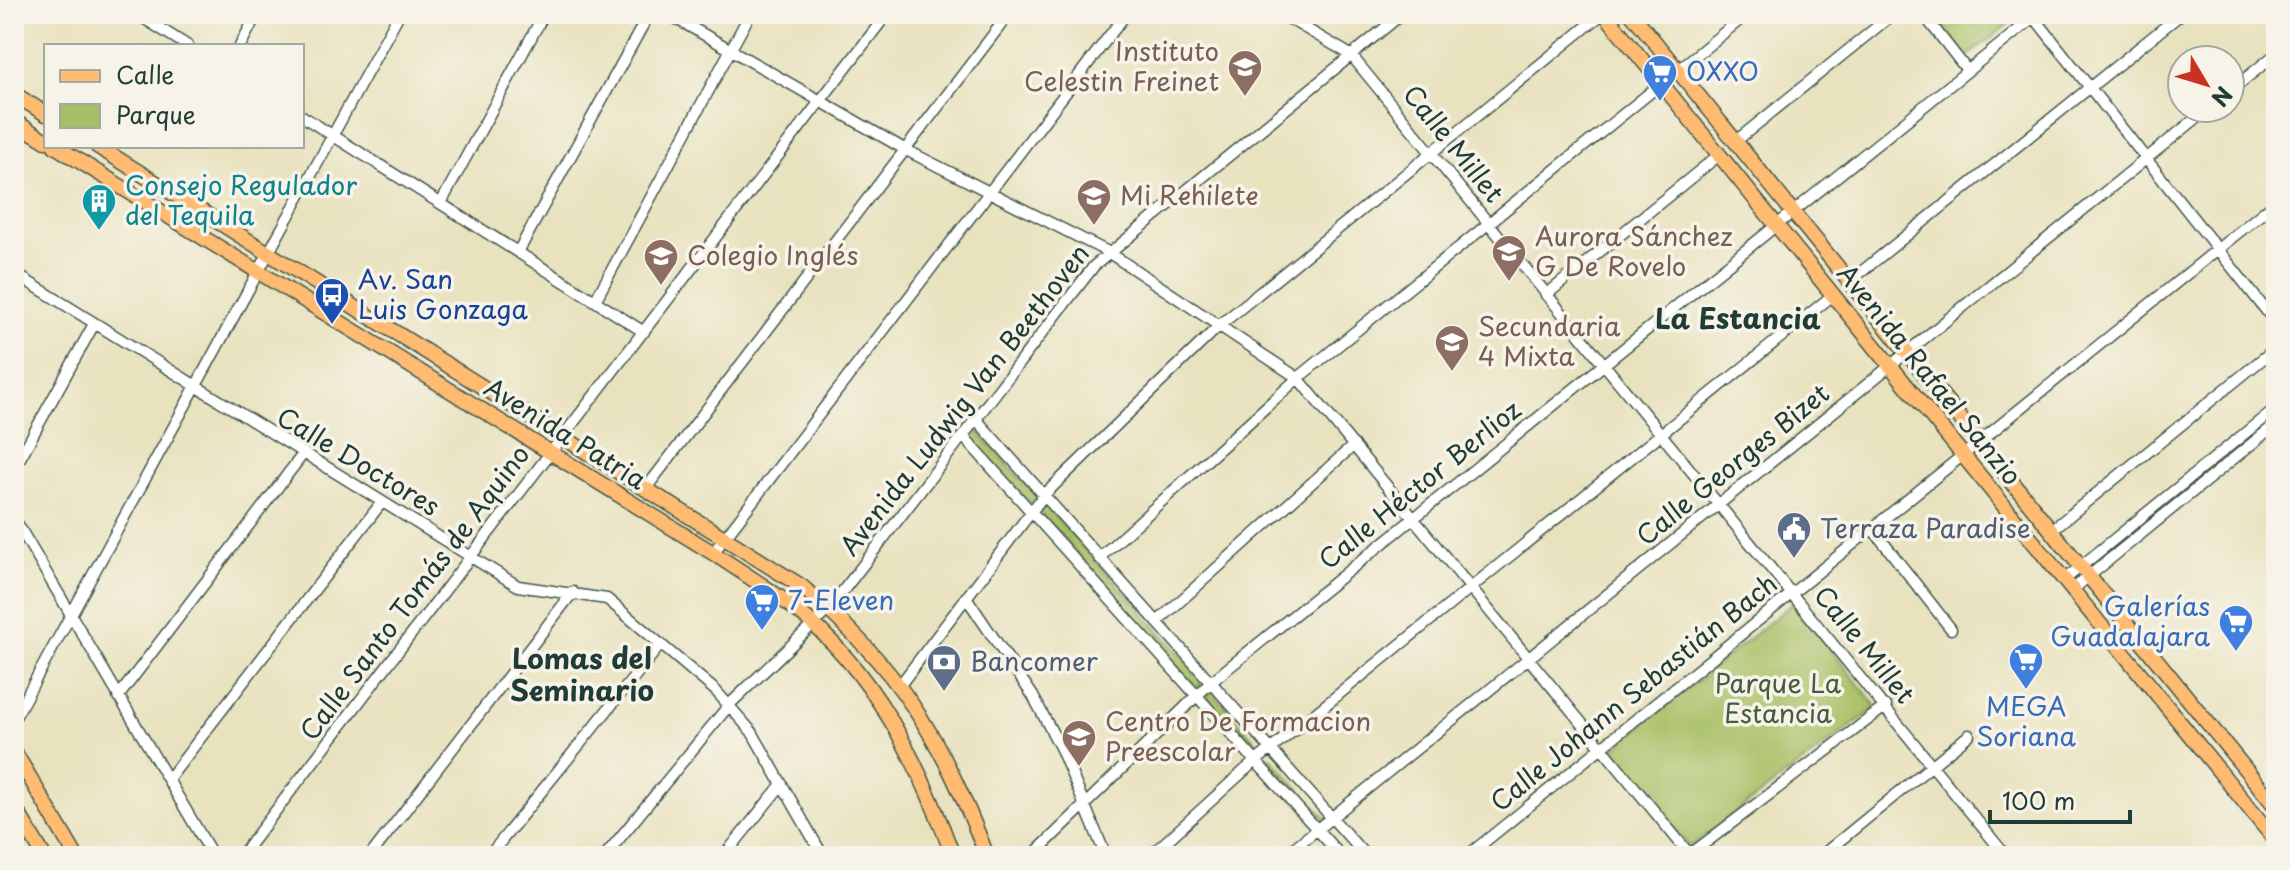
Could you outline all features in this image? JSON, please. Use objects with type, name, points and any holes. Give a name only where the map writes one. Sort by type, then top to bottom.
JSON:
[{"type":"main road","name":"Avenida Rafael Sanzio","points":[[1603,14],[2276,841]]},
{"type":"main road","name":"Avenida Rafael Sanzio","points":[[1632,14],[2276,807]]},
{"type":"main road","points":[[14,94],[44,113]]},
{"type":"main road","points":[[14,121],[44,140]]},
{"type":"main road","name":"Avenida Patria","points":[[58,148],[713,553],[814,625],[846,657],[900,735],[933,800],[953,856]]},
{"type":"main road","name":"Avenida Patria","points":[[100,148],[726,536],[801,586],[829,609],[900,685],[923,716],[960,788],[987,856]]},
{"type":"main road","points":[[14,751],[76,856]]},
{"type":"main road","points":[[14,806],[44,856]]},
{"type":"street","points":[[137,14],[185,44]]},
{"type":"street","points":[[241,44],[257,14]]},
{"type":"street","points":[[14,719],[399,14]]},
{"type":"street","points":[[441,203],[544,14]]},
{"type":"street","points":[[518,252],[649,14]]},
{"type":"street","points":[[668,14],[906,150],[1108,252],[1298,378],[1689,856],[1886,706]]},
{"type":"street","points":[[595,301],[750,14]]},
{"type":"street","name":"Calle Santo Tomás de Aquino","points":[[241,856],[887,14]]},
{"type":"street","points":[[647,487],[1009,14]]},
{"type":"street","points":[[713,553],[1126,14]]},
{"type":"street","points":[[1281,14],[1351,55]]},
{"type":"street","name":"Avenida Ludwig Van Beethoven","points":[[605,856],[730,704],[829,609],[1108,252],[1402,14]]},
{"type":"street","points":[[900,685],[1044,495],[1220,325],[1603,14]]},
{"type":"street","points":[[1099,558],[1298,378],[1747,14]]},
{"type":"street","points":[[1736,141],[1893,14]]},
{"type":"street","points":[[1923,14],[1967,70]]},
{"type":"street","points":[[1850,281],[2181,14]]},
{"type":"street","points":[[2036,16],[2089,88],[2276,323]]},
{"type":"street","name":"Calle Héctor Berlioz","points":[[1032,856],[1211,682],[2036,16]]},
{"type":"street","points":[[2246,78],[2276,54]]},
{"type":"street","name":"Calle Millet","points":[[1351,55],[1660,435],[1886,706],[2000,854]]},
{"type":"street","points":[[304,117],[644,332]]},
{"type":"street","name":"Calle Georges Bizet","points":[[1284,856],[2189,124]]},
{"type":"street","points":[[1546,295],[1719,155]]},
{"type":"street","name":"Calle Johann Sebastián Bach","points":[[1467,856],[2276,202]]},
{"type":"street","name":"Calle Doctores","points":[[14,273],[518,586],[607,599],[730,704],[752,732],[823,856]]},
{"type":"street","points":[[1150,856],[1256,761],[1833,295]]},
{"type":"street","points":[[14,469],[94,324]]},
{"type":"street","points":[[2053,529],[2276,348]]},
{"type":"street","points":[[2134,532],[2276,408]]},
{"type":"street","points":[[976,419],[1366,856]]},
{"type":"street","points":[[2068,585],[2276,424]]},
{"type":"street","points":[[963,436],[1341,856]]},
{"type":"street","points":[[1157,622],[1354,445]]},
{"type":"street","points":[[118,697],[303,454]]},
{"type":"street","points":[[168,780],[382,502]]},
{"type":"street","points":[[14,518],[213,856]]},
{"type":"street","points":[[1872,528],[1951,629]]},
{"type":"street","points":[[370,856],[573,592]]},
{"type":"street","points":[[966,597],[1033,696],[1106,856]]},
{"type":"street","points":[[489,856],[661,644]]},
{"type":"street","points":[[1821,856],[1969,735]]},
{"type":"street","points":[[724,856],[782,784]]},
{"type":"green space","points":[[1933,14],[2021,14],[1967,57]]},
{"type":"green space","points":[[976,429],[1036,496],[1029,503],[970,438]]},
{"type":"green space","points":[[1044,504],[1204,680],[1197,689],[1039,511]]},
{"type":"green space","name":"Parque La Estancia","points":[[1793,603],[1877,707],[1690,847],[1611,751]]},
{"type":"green space","points":[[1212,691],[1262,749],[1256,754],[1206,696]]},
{"type":"green space","points":[[1271,758],[1326,818],[1318,825],[1263,765]]},
{"type":"place","name":"Instituto Celestin Freinet","points":[[1245,98]]},
{"type":"place","name":"OXXO","points":[[1660,103]]},
{"type":"place","name":"Mi Rehilete","points":[[1094,227]]},
{"type":"place","name":"Consejo Regulador del Tequila","points":[[99,232]]},
{"type":"place","name":"Aurora Sánchez G De Rovelo","points":[[1509,283]]},
{"type":"place","name":"Colegio Inglés","points":[[661,287]]},
{"type":"place","name":"Av. San Luis Gonzaga","points":[[332,326]]},
{"type":"place","name":"Secundaria 4 Mixta","points":[[1452,373]]},
{"type":"place","name":"Terraza Paradise","points":[[1794,560]]},
{"type":"place","name":"7-Eleven","points":[[762,632]]},
{"type":"place","name":"Galerías Guadalajara","points":[[2236,653]]},
{"type":"place","name":"MEGA Soriana","points":[[2026,691]]},
{"type":"place","name":"Bancomer","points":[[944,693]]},
{"type":"place","name":"Centro De Formacion Preescolar","points":[[1079,768]]},
{"type":"district","name":"La Estancia","points":[[1738,319]]},
{"type":"district","name":"Lomas del Seminario","points":[[582,675]]}]
